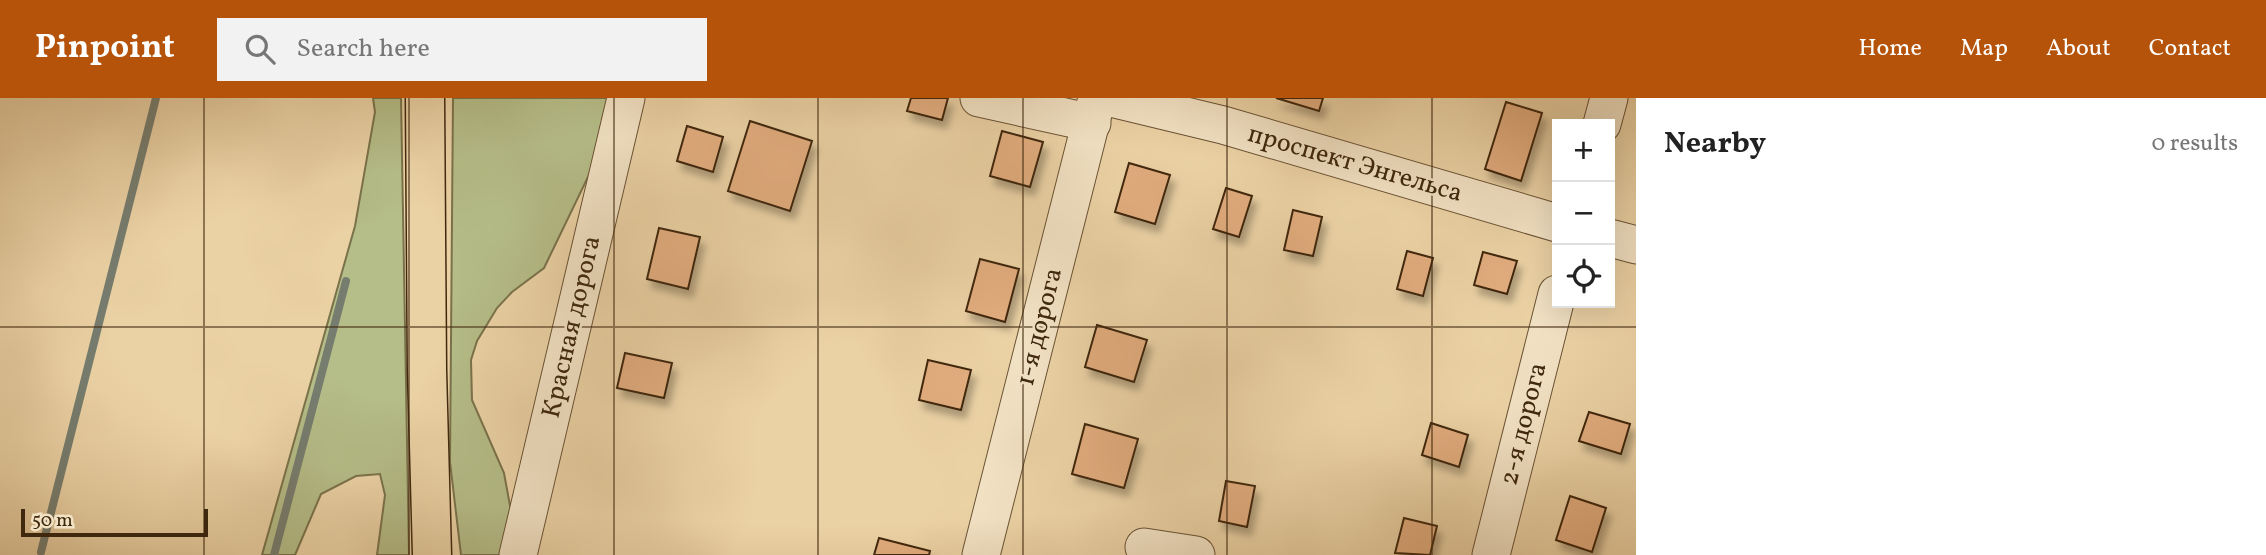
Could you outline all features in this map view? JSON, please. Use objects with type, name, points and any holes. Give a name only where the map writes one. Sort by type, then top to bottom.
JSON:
[{"type":"main road","points":[[425,98],[427,370],[432,555]]},
{"type":"street","name":"Красная дорога","points":[[518,555],[626,98]]},
{"type":"street","name":"проспект Энгельса","points":[[979,98],[1100,106],[1223,125],[1552,222]]},
{"type":"street","points":[[1603,119],[1609,98]]},
{"type":"street","name":"1-я дорога","points":[[981,555],[1100,106]]},
{"type":"street","points":[[1615,239],[1636,245]]},
{"type":"street","name":"2-я дорога","points":[[1491,555],[1553,308]]},
{"type":"street","points":[[1144,547],[1196,555]]},
{"type":"green space","points":[[373,98],[401,98],[409,555],[377,555],[385,495],[380,474],[356,476],[321,494],[295,555],[262,555],[355,226],[375,112]]},
{"type":"green space","points":[[453,98],[616,98],[602,148],[544,268],[512,292],[497,308],[477,341],[471,360],[472,400],[504,473],[511,511],[504,555],[461,555],[450,462]]},
{"type":"building","points":[[911,98],[948,98],[942,120],[907,111]]},
{"type":"building","points":[[1276,98],[1323,98],[1319,111]]},
{"type":"building","points":[[1506,102],[1542,113],[1521,181],[1485,169]]},
{"type":"building","points":[[750,121],[812,141],[790,211],[728,191]]},
{"type":"building","points":[[687,126],[723,137],[713,172],[677,161]]},
{"type":"building","points":[[1002,131],[1043,142],[1030,187],[990,176]]},
{"type":"building","points":[[1129,163],[1170,175],[1155,224],[1115,212]]},
{"type":"building","points":[[1226,188],[1252,196],[1239,237],[1213,229]]},
{"type":"building","points":[[1293,210],[1322,217],[1313,256],[1284,250]]},
{"type":"building","points":[[659,228],[700,237],[688,289],[647,279]]},
{"type":"building","points":[[1407,251],[1433,258],[1423,296],[1397,289]]},
{"type":"building","points":[[1483,252],[1517,261],[1507,294],[1474,285]]},
{"type":"building","points":[[980,259],[1019,269],[1005,322],[966,311]]},
{"type":"building","points":[[1097,325],[1147,340],[1134,382],[1085,367]]},
{"type":"building","points":[[625,353],[672,363],[664,398],[617,388]]},
{"type":"building","points":[[928,360],[971,370],[961,410],[919,400]]},
{"type":"building","points":[[1589,412],[1630,424],[1621,454],[1579,441]]},
{"type":"building","points":[[1431,423],[1468,435],[1459,467],[1422,455]]},
{"type":"building","points":[[1085,424],[1138,439],[1124,488],[1072,474]]},
{"type":"building","points":[[1226,481],[1255,486],[1247,527],[1219,521]]},
{"type":"building","points":[[1570,496],[1606,508],[1592,552],[1556,540]]},
{"type":"building","points":[[1404,518],[1437,526],[1430,555],[1395,553]]},
{"type":"building","points":[[879,538],[930,551],[929,555],[874,555]]},
{"type":"waterway","points":[[41,552],[156,98]]},
{"type":"waterway","points":[[274,555],[346,281]]}]
